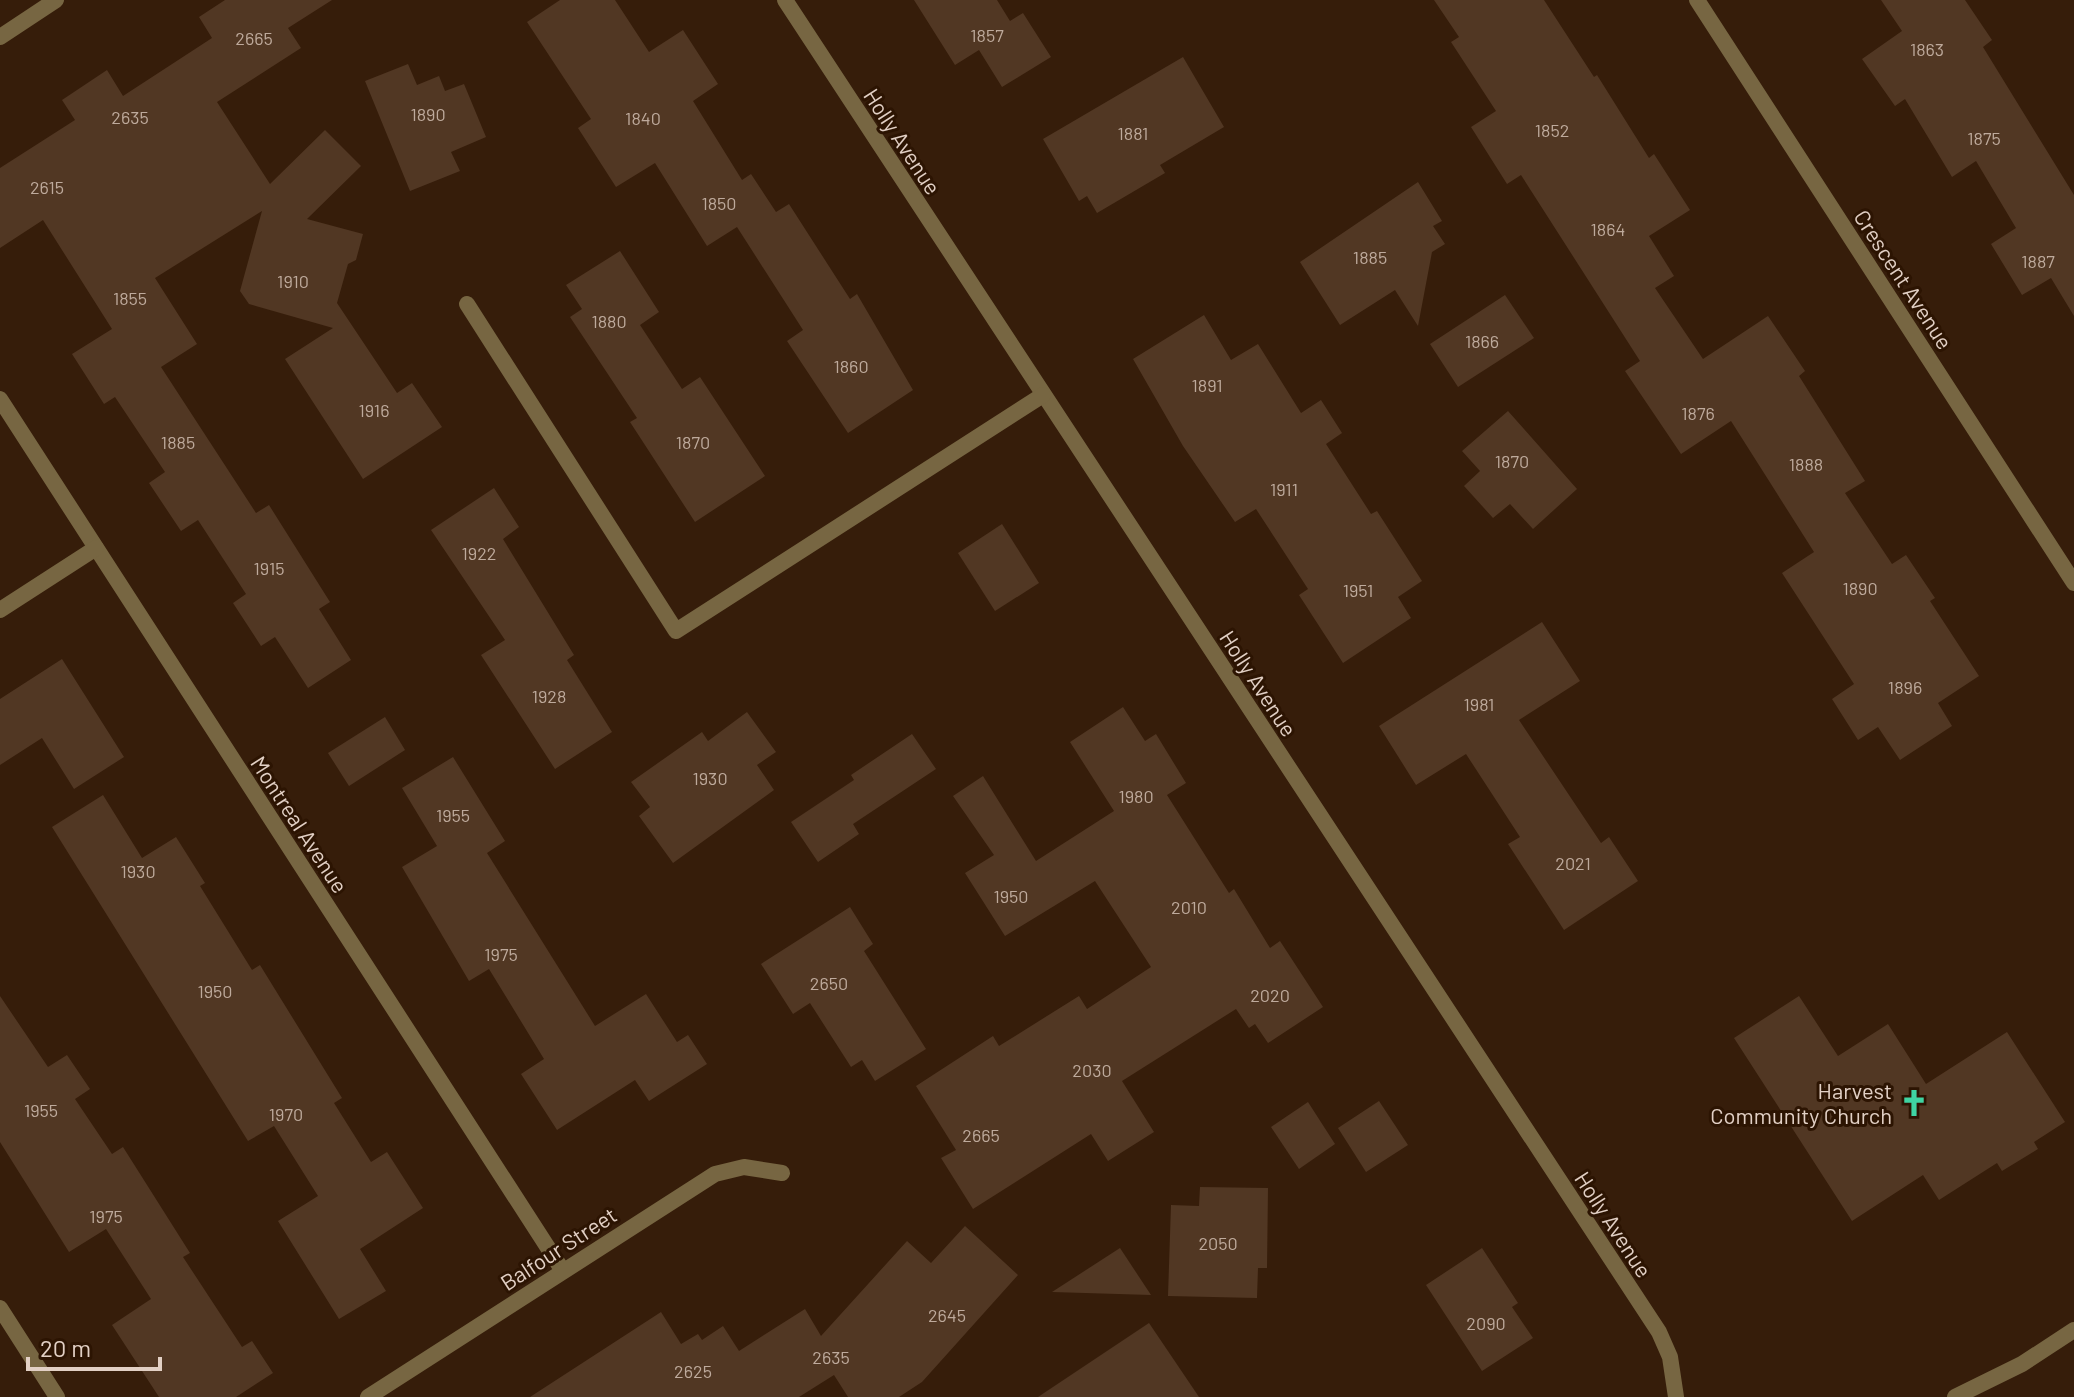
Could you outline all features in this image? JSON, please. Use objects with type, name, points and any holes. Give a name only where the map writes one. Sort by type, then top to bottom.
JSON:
[{"type":"street","points":[[0,37],[56,0]]},
{"type":"street","name":"Holly Avenue","points":[[785,0],[1659,1332],[1670,1357],[1676,1397]]},
{"type":"street","name":"Crescent Avenue","points":[[1697,0],[2074,583]]},
{"type":"street","points":[[467,304],[676,631],[1043,395]]},
{"type":"street","name":"Montreal Avenue","points":[[0,399],[563,1271]]},
{"type":"street","points":[[0,610],[96,548]]},
{"type":"street","name":"Balfour Street","points":[[368,1397],[715,1174],[744,1167],[782,1173]]},
{"type":"street","points":[[0,1308],[57,1397]]},
{"type":"street","points":[[1955,1397],[2022,1364],[2074,1330]]},
{"type":"building","points":[[225,0],[332,0],[288,28],[301,48],[217,102],[270,184],[325,130],[361,166],[307,219],[363,234],[356,260],[348,264],[337,303],[397,393],[412,383],[442,427],[363,479],[285,359],[333,328],[249,304],[240,291],[262,211],[155,278],[197,344],[161,367],[256,513],[269,505],[330,602],[319,609],[351,660],[308,688],[275,637],[261,646],[233,603],[246,594],[198,520],[181,531],[149,483],[165,472],[115,397],[104,404],[72,354],[112,329],[43,220],[0,248],[0,168],[75,120],[62,100],[107,70],[123,96],[212,38],[199,17]]},
{"type":"building","points":[[560,0],[615,0],[649,52],[683,30],[718,84],[693,101],[742,180],[751,174],[776,212],[789,204],[850,299],[857,294],[913,390],[848,433],[787,341],[803,330],[737,227],[707,246],[655,163],[616,187],[578,128],[591,119],[527,22]]},
{"type":"building","points":[[914,0],[997,0],[1010,21],[1023,13],[1051,57],[1002,87],[979,50],[955,65]]},
{"type":"building","points":[[1434,0],[1544,0],[1594,77],[1597,75],[1649,158],[1654,154],[1690,210],[1649,236],[1674,276],[1655,288],[1703,359],[1768,316],[1805,371],[1799,376],[1865,481],[1845,493],[1892,564],[1906,555],[1935,598],[1930,601],[1979,676],[1938,703],[1952,726],[1900,760],[1878,727],[1858,740],[1832,699],[1854,684],[1782,573],[1814,552],[1731,421],[1681,454],[1625,371],[1640,361],[1521,175],[1507,184],[1471,127],[1496,111],[1451,42],[1459,37]]},
{"type":"building","points":[[1881,0],[1965,0],[1992,40],[1983,47],[2074,195],[2074,316],[2051,278],[2022,295],[1991,244],[2016,228],[1976,161],[1952,177],[1905,99],[1895,106],[1862,59],[1902,31]]},
{"type":"building","points":[[1183,57],[1224,127],[1160,165],[1165,173],[1097,213],[1087,196],[1079,201],[1043,139]]},
{"type":"building","points":[[408,64],[417,85],[439,76],[445,91],[464,84],[486,137],[451,152],[460,171],[410,191],[365,81]]},
{"type":"building","points":[[1418,182],[1442,221],[1433,226],[1445,244],[1432,252],[1418,326],[1395,290],[1340,325],[1300,262]]},
{"type":"building","points":[[620,251],[659,312],[640,325],[682,389],[700,377],[765,476],[695,522],[630,422],[637,418],[570,317],[582,309],[566,285]]},
{"type":"building","points":[[1505,295],[1534,338],[1458,387],[1430,344]]},
{"type":"building","points":[[1204,315],[1231,360],[1258,344],[1301,413],[1321,400],[1342,433],[1326,444],[1371,514],[1377,511],[1422,581],[1398,597],[1411,618],[1343,663],[1299,595],[1308,589],[1256,509],[1235,522],[1183,446],[1133,359]]},
{"type":"building","points":[[1508,411],[1577,489],[1533,529],[1510,504],[1493,518],[1464,486],[1480,471],[1462,451]]},
{"type":"building","points":[[494,488],[519,527],[503,539],[574,655],[567,660],[612,732],[555,769],[481,655],[505,640],[431,530]]},
{"type":"building","points":[[1002,524],[1039,583],[995,611],[958,553]]},
{"type":"building","points":[[1542,622],[1580,681],[1519,720],[1601,843],[1609,837],[1638,881],[1564,930],[1508,844],[1520,837],[1466,754],[1416,785],[1379,726]]},
{"type":"building","points":[[62,659],[124,757],[74,789],[42,738],[0,765],[0,699]]},
{"type":"building","points":[[1123,707],[1145,741],[1156,734],[1186,783],[1167,795],[1229,893],[1234,889],[1270,948],[1280,941],[1323,1007],[1268,1043],[1255,1024],[1249,1028],[1236,1009],[1122,1081],[1154,1132],[1108,1161],[1091,1134],[973,1209],[941,1158],[956,1150],[916,1086],[993,1036],[999,1046],[1079,996],[1087,1009],[1151,967],[1095,881],[1005,936],[965,873],[994,855],[953,796],[983,776],[1036,861],[1114,811],[1070,742]]},
{"type":"building","points":[[747,712],[776,752],[757,765],[774,790],[673,863],[639,816],[650,807],[631,782],[702,732],[708,741]]},
{"type":"building","points":[[385,717],[405,750],[349,786],[328,753]]},
{"type":"building","points":[[912,734],[936,769],[853,824],[859,834],[818,862],[791,822],[854,780],[851,775]]},
{"type":"building","points":[[453,757],[505,841],[487,853],[595,1026],[646,994],[677,1042],[688,1035],[707,1064],[649,1101],[635,1080],[557,1130],[521,1074],[544,1059],[489,969],[469,981],[402,867],[437,846],[402,788]]},
{"type":"building","points":[[103,795],[142,858],[176,837],[205,883],[200,886],[252,970],[260,965],[342,1098],[334,1103],[371,1162],[387,1152],[423,1208],[360,1249],[386,1291],[339,1319],[278,1221],[318,1196],[274,1126],[248,1141],[52,827]]},
{"type":"building","points":[[850,907],[873,944],[864,951],[926,1049],[875,1081],[862,1060],[851,1067],[810,1003],[793,1014],[761,964]]},
{"type":"building","points":[[0,996],[48,1067],[67,1055],[90,1089],[75,1099],[112,1154],[123,1147],[190,1253],[183,1257],[242,1347],[252,1341],[273,1373],[236,1397],[159,1397],[112,1325],[151,1299],[106,1229],[69,1252],[0,1142]]},
{"type":"building","name":"Harvest Community Church","points":[[1799,996],[1838,1056],[1888,1024],[1926,1084],[2007,1032],[2065,1122],[2034,1142],[2038,1149],[2002,1171],[1997,1163],[1939,1200],[1923,1175],[1852,1221],[1734,1038]]},
{"type":"building","points":[[1379,1101],[1408,1145],[1366,1172],[1338,1128]]},
{"type":"building","points":[[1308,1102],[1335,1144],[1299,1169],[1271,1127]]},
{"type":"building","points":[[1200,1187],[1268,1188],[1267,1268],[1258,1268],[1257,1298],[1168,1296],[1171,1205],[1199,1206]]},
{"type":"building","points":[[965,1226],[1018,1275],[922,1382],[899,1397],[848,1397],[834,1375],[799,1397],[530,1397],[661,1312],[681,1344],[698,1334],[702,1340],[723,1326],[739,1351],[805,1309],[821,1336],[907,1241],[931,1263]]},
{"type":"building","points":[[1120,1248],[1151,1295],[1052,1292]]},
{"type":"building","points":[[1482,1248],[1518,1303],[1512,1307],[1533,1338],[1482,1371],[1426,1285]]},
{"type":"building","points":[[1149,1323],[1199,1397],[1038,1397]]},
{"type":"place","name":"Harvest Community Church","points":[[1914,1103]]}]
